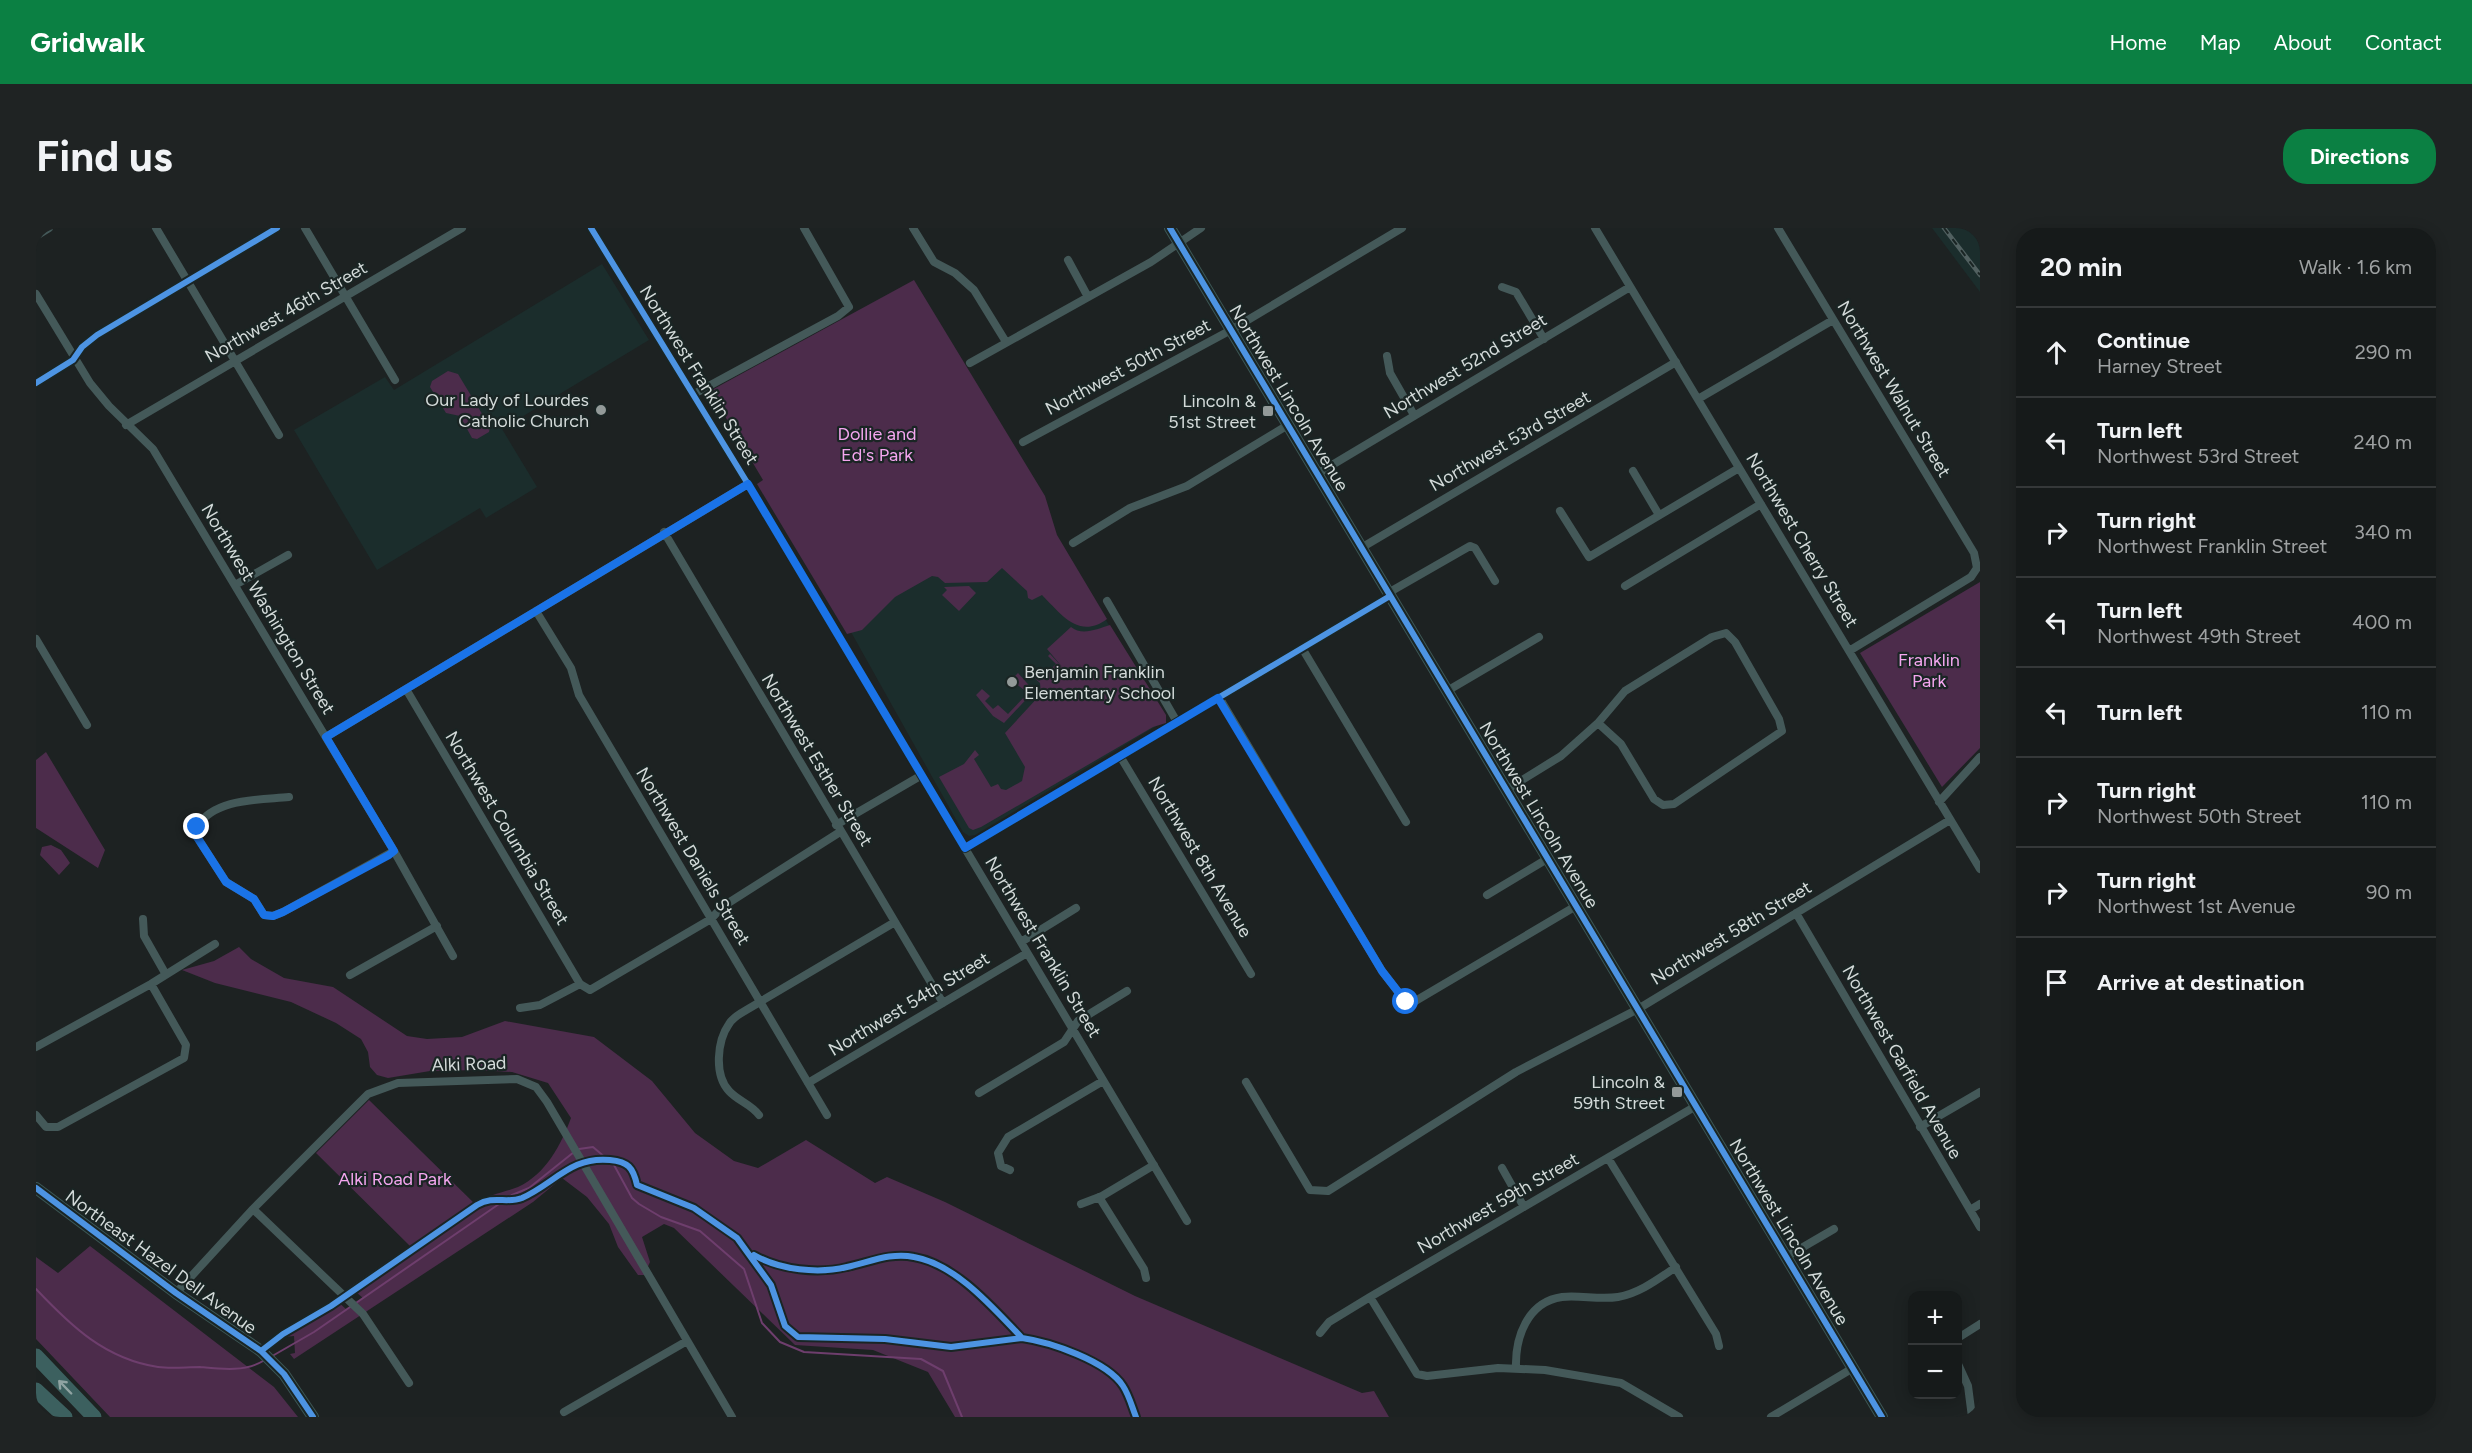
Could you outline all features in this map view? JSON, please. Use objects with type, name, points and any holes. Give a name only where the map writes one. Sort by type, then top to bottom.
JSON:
[{"type":"highway","points":[[36,1356],[94,1417]]},
{"type":"highway","points":[[36,1390],[65,1417]]},
{"type":"street","points":[[36,236],[49,228]]},
{"type":"street","points":[[156,228],[279,435]]},
{"type":"street","points":[[36,382],[74,360],[82,347],[97,335],[276,228]]},
{"type":"street","points":[[305,228],[395,380]]},
{"type":"street","name":"Northwest 46th Street","points":[[126,424],[462,228]]},
{"type":"street","name":"Northwest Franklin Street","points":[[591,228],[694,394],[1187,1221]]},
{"type":"street","points":[[694,394],[838,316],[849,307],[804,228]]},
{"type":"street","points":[[913,228],[934,262],[955,273],[974,290],[1006,342]]},
{"type":"street","name":"Northwest Lincoln Avenue","points":[[1170,228],[1882,1417]]},
{"type":"street","points":[[970,363],[1150,262],[1178,241],[1201,228]]},
{"type":"street","name":"Northwest 50th Street","points":[[1023,442],[1231,330],[1402,228]]},
{"type":"street","name":"Northwest Cherry Street","points":[[1595,228],[1980,869]]},
{"type":"street","name":"Northwest Walnut Street","points":[[1778,228],[1974,553],[1977,568],[1971,577],[1849,651]]},
{"type":"street","points":[[1068,260],[1088,297]]},
{"type":"street","name":"Northwest 52nd Street","points":[[1317,474],[1630,287]]},
{"type":"street","points":[[1502,288],[1516,292],[1544,339]]},
{"type":"street","name":"Northwest Washington Street","points":[[36,294],[74,360],[102,399],[153,449],[394,851],[453,956]]},
{"type":"street","points":[[1698,399],[1833,320]]},
{"type":"street","points":[[1387,356],[1390,373],[1414,415]]},
{"type":"street","name":"Northwest 53rd Street","points":[[1361,548],[1676,363]]},
{"type":"street","points":[[1073,543],[1130,508],[1187,486],[1287,425]]},
{"type":"street","points":[[1560,511],[1589,557],[1739,468]]},
{"type":"street","points":[[1634,471],[1659,515]]},
{"type":"street","points":[[326,737],[664,532],[748,484]]},
{"type":"street","points":[[1625,586],[1761,504]]},
{"type":"street","name":"Northwest Esther Street","points":[[664,532],[943,1003]]},
{"type":"street","points":[[965,848],[1470,546],[1476,548],[1495,581]]},
{"type":"street","points":[[235,585],[288,555]]},
{"type":"street","points":[[1107,601],[1177,722]]},
{"type":"street","name":"Northwest Daniels Street","points":[[536,611],[571,668],[579,695],[827,1115]]},
{"type":"street","points":[[1506,790],[1562,756],[1598,723],[1625,691],[1712,637],[1726,633],[1734,642],[1779,719],[1782,731],[1674,804],[1663,806],[1654,799],[1621,744],[1598,723]]},
{"type":"street","points":[[1447,691],[1539,637]]},
{"type":"street","points":[[36,639],[87,725]]},
{"type":"street","points":[[1302,648],[1406,822]]},
{"type":"street","name":"Northwest Columbia Street","points":[[406,689],[580,984]]},
{"type":"street","points":[[1218,698],[1387,980],[1396,987],[1406,1002],[1412,1003],[1576,906]]},
{"type":"street","name":"Northwest 8th Avenue","points":[[1120,756],[1251,974]]},
{"type":"street","points":[[1939,802],[1980,757]]},
{"type":"street","points":[[520,1008],[540,1005],[580,984],[590,990],[711,919],[722,907],[838,828],[922,775]]},
{"type":"street","points":[[288,797],[229,804],[203,819],[197,827],[197,837],[226,882],[254,899],[264,915],[273,916],[283,912],[394,851]]},
{"type":"street","name":"Northwest 58th Street","points":[[1246,1082],[1310,1190],[1328,1191],[1516,1072],[1638,1009],[1950,820]]},
{"type":"street","points":[[1486,895],[1547,859]]},
{"type":"street","points":[[1021,942],[1076,908]]},
{"type":"street","name":"Northwest Garfield Avenue","points":[[1796,913],[1980,1227]]},
{"type":"street","points":[[143,919],[144,936],[165,973]]},
{"type":"street","points":[[759,1115],[728,1090],[721,1078],[719,1065],[722,1041],[728,1024],[760,1002],[895,921]]},
{"type":"street","points":[[351,975],[437,926]]},
{"type":"street","points":[[36,1047],[151,984],[165,973],[215,944]]},
{"type":"street","name":"Northwest 54th Street","points":[[808,1083],[1027,953]]},
{"type":"street","points":[[36,1116],[48,1128],[58,1127],[180,1061],[187,1053],[186,1045],[151,984]]},
{"type":"street","points":[[979,1093],[1064,1042],[1078,1021],[1127,991]]},
{"type":"street","name":"Alki Road","points":[[176,1293],[253,1209],[368,1094],[398,1083],[517,1079],[536,1087],[547,1102],[732,1417]]},
{"type":"street","points":[[1010,1170],[1001,1166],[998,1160],[1000,1146],[1004,1141],[1103,1081]]},
{"type":"street","points":[[1920,1127],[1980,1092]]},
{"type":"street","name":"Northwest 59th Street","points":[[1320,1333],[1329,1322],[1370,1297],[1696,1106]]},
{"type":"street","points":[[1608,1158],[1716,1334],[1719,1346]]},
{"type":"street","points":[[1081,1204],[1099,1197],[1154,1165]]},
{"type":"street","points":[[1502,1168],[1524,1207]]},
{"type":"street","name":"Northeast Hazel Dell Avenue","points":[[36,1188],[176,1293],[261,1352],[284,1374],[313,1417]]},
{"type":"street","points":[[1099,1197],[1144,1269],[1146,1278]]},
{"type":"street","points":[[1970,1210],[1980,1204]]},
{"type":"street","points":[[253,1209],[363,1314],[409,1383]]},
{"type":"street","points":[[1786,1257],[1834,1228]]},
{"type":"street","points":[[1516,1368],[1515,1349],[1521,1330],[1530,1315],[1542,1304],[1563,1297],[1616,1298],[1635,1293],[1676,1267]]},
{"type":"street","points":[[1370,1297],[1417,1374],[1427,1376],[1516,1368],[1545,1370],[1621,1383],[1679,1417]]},
{"type":"street","points":[[1962,1335],[1980,1324]]},
{"type":"street","points":[[564,1412],[687,1341]]},
{"type":"street","points":[[1771,1417],[1853,1368]]},
{"type":"street","points":[[1962,1373],[1968,1386],[1972,1417]]},
{"type":"shaded area","points":[[1932,228],[1980,228],[1980,292]]},
{"type":"shaded area","points":[[602,264],[649,340],[502,429],[537,487],[486,518],[480,508],[377,570],[294,430],[385,377],[394,390]]},
{"type":"shaded area","name":"Benjamin Franklin Elementary School","points":[[1032,500],[1165,716],[1163,722],[975,835],[969,836],[963,832],[837,607]]},
{"type":"green space","name":"Dollie and Ed's Park","points":[[914,280],[1045,496],[1057,535],[1107,619],[1097,625],[1079,626],[1071,622],[1042,595],[1032,600],[1028,598],[1027,591],[1002,568],[987,582],[945,583],[938,577],[932,576],[895,597],[862,630],[847,634],[757,484],[763,480],[710,391]]},
{"type":"green space","points":[[448,371],[458,374],[490,427],[489,432],[477,439],[472,438],[460,416],[446,413],[430,387],[432,381]]},
{"type":"green space","name":"Franklin Park","points":[[1980,582],[1980,748],[1942,787],[1860,653]]},
{"type":"green space","points":[[969,586],[976,593],[959,611],[942,595],[947,590],[944,587]]},
{"type":"green space","points":[[1110,625],[1166,715],[1166,723],[1153,727],[981,827],[973,830],[969,828],[939,777],[964,764],[975,750],[979,755],[974,759],[991,787],[998,784],[1001,789],[1006,790],[1022,781],[1025,767],[1005,733],[1041,694],[1040,683],[1027,671],[1029,668],[1039,681],[1056,664],[1048,656],[1050,654],[1064,669],[1047,649],[1071,627],[1085,631]]},
{"type":"green space","points":[[1018,673],[1034,691],[1004,723],[993,716],[976,695],[982,689],[990,696],[985,701],[993,709],[998,705],[1008,714],[1028,693],[1011,680]]},
{"type":"green space","points":[[46,752],[105,850],[98,868],[36,828],[36,760]]},
{"type":"green space","points":[[51,845],[61,850],[70,863],[59,875],[40,855],[42,847]]},
{"type":"green space","name":"Alki Road Park","points":[[239,947],[251,959],[284,978],[333,987],[407,1036],[427,1039],[462,1037],[505,1021],[594,1037],[652,1081],[695,1133],[734,1161],[758,1168],[806,1140],[875,1183],[887,1177],[945,1202],[1135,1296],[1362,1393],[1374,1391],[1389,1417],[955,1417],[928,1372],[873,1350],[795,1345],[674,1228],[664,1224],[642,1237],[650,1262],[644,1275],[638,1275],[618,1247],[609,1224],[587,1197],[562,1178],[533,1202],[294,1359],[290,1354],[295,1353],[294,1336],[273,1338],[336,1300],[347,1310],[363,1298],[350,1287],[410,1246],[316,1153],[369,1100],[475,1204],[518,1187],[537,1175],[557,1148],[571,1118],[548,1083],[512,1072],[430,1071],[388,1078],[377,1075],[370,1067],[368,1052],[361,1039],[336,1023],[291,1002],[215,983],[182,970],[214,961]]},
{"type":"green space","points":[[90,1246],[274,1387],[298,1417],[110,1417],[36,1339],[36,1257],[58,1273]]},
{"type":"waterway","points":[[579,1149],[593,1147],[614,1165],[632,1198],[639,1204],[661,1217],[700,1231],[744,1269],[762,1323],[780,1342],[804,1352],[921,1359],[943,1371],[962,1417]]},
{"type":"waterway","points":[[274,1355],[314,1332],[512,1195],[529,1188],[574,1152]]},
{"type":"waterway","points":[[36,1289],[62,1316],[90,1339],[105,1349],[139,1363],[163,1368],[233,1369],[249,1367],[263,1361]]},
{"type":"railway","points":[[1944,228],[1980,275]]},
{"type":"cycle path","points":[[36,383],[73,360],[82,347],[97,335],[277,228]]},
{"type":"cycle path","points":[[591,228],[748,484],[965,848],[1390,596]]},
{"type":"cycle path","points":[[1170,228],[1882,1417]]},
{"type":"cycle path","points":[[261,1351],[283,1334],[331,1306],[477,1205],[494,1200],[522,1198],[563,1172],[584,1162],[610,1160],[621,1162],[629,1167],[637,1185],[694,1208],[737,1238],[771,1285],[785,1326],[798,1337],[885,1339],[951,1347],[1022,1338],[1034,1340],[1077,1354],[1115,1377],[1129,1397],[1136,1417]]},
{"type":"cycle path","points":[[36,1188],[176,1293],[261,1351],[284,1374],[313,1417]]},
{"type":"cycle path","points":[[754,1255],[775,1264],[812,1270],[836,1269],[897,1256],[930,1261],[973,1289],[1022,1338]]},
{"type":"place","name":"Our Lady of Lourdes Catholic Church","points":[[601,410]]},
{"type":"place","name":"Lincoln & 51st Street","points":[[1268,411]]},
{"type":"place","name":"Benjamin Franklin Elementary School","points":[[1012,682]]},
{"type":"place","name":"Lincoln & 59th Street","points":[[1677,1092]]},
{"type":"route","points":[[197,827],[197,837],[226,882],[254,899],[264,915],[273,916],[283,912],[389,855],[394,851],[326,737],[664,532],[748,484],[965,848],[1218,698],[1387,980],[1396,987],[1406,1002]]}]
